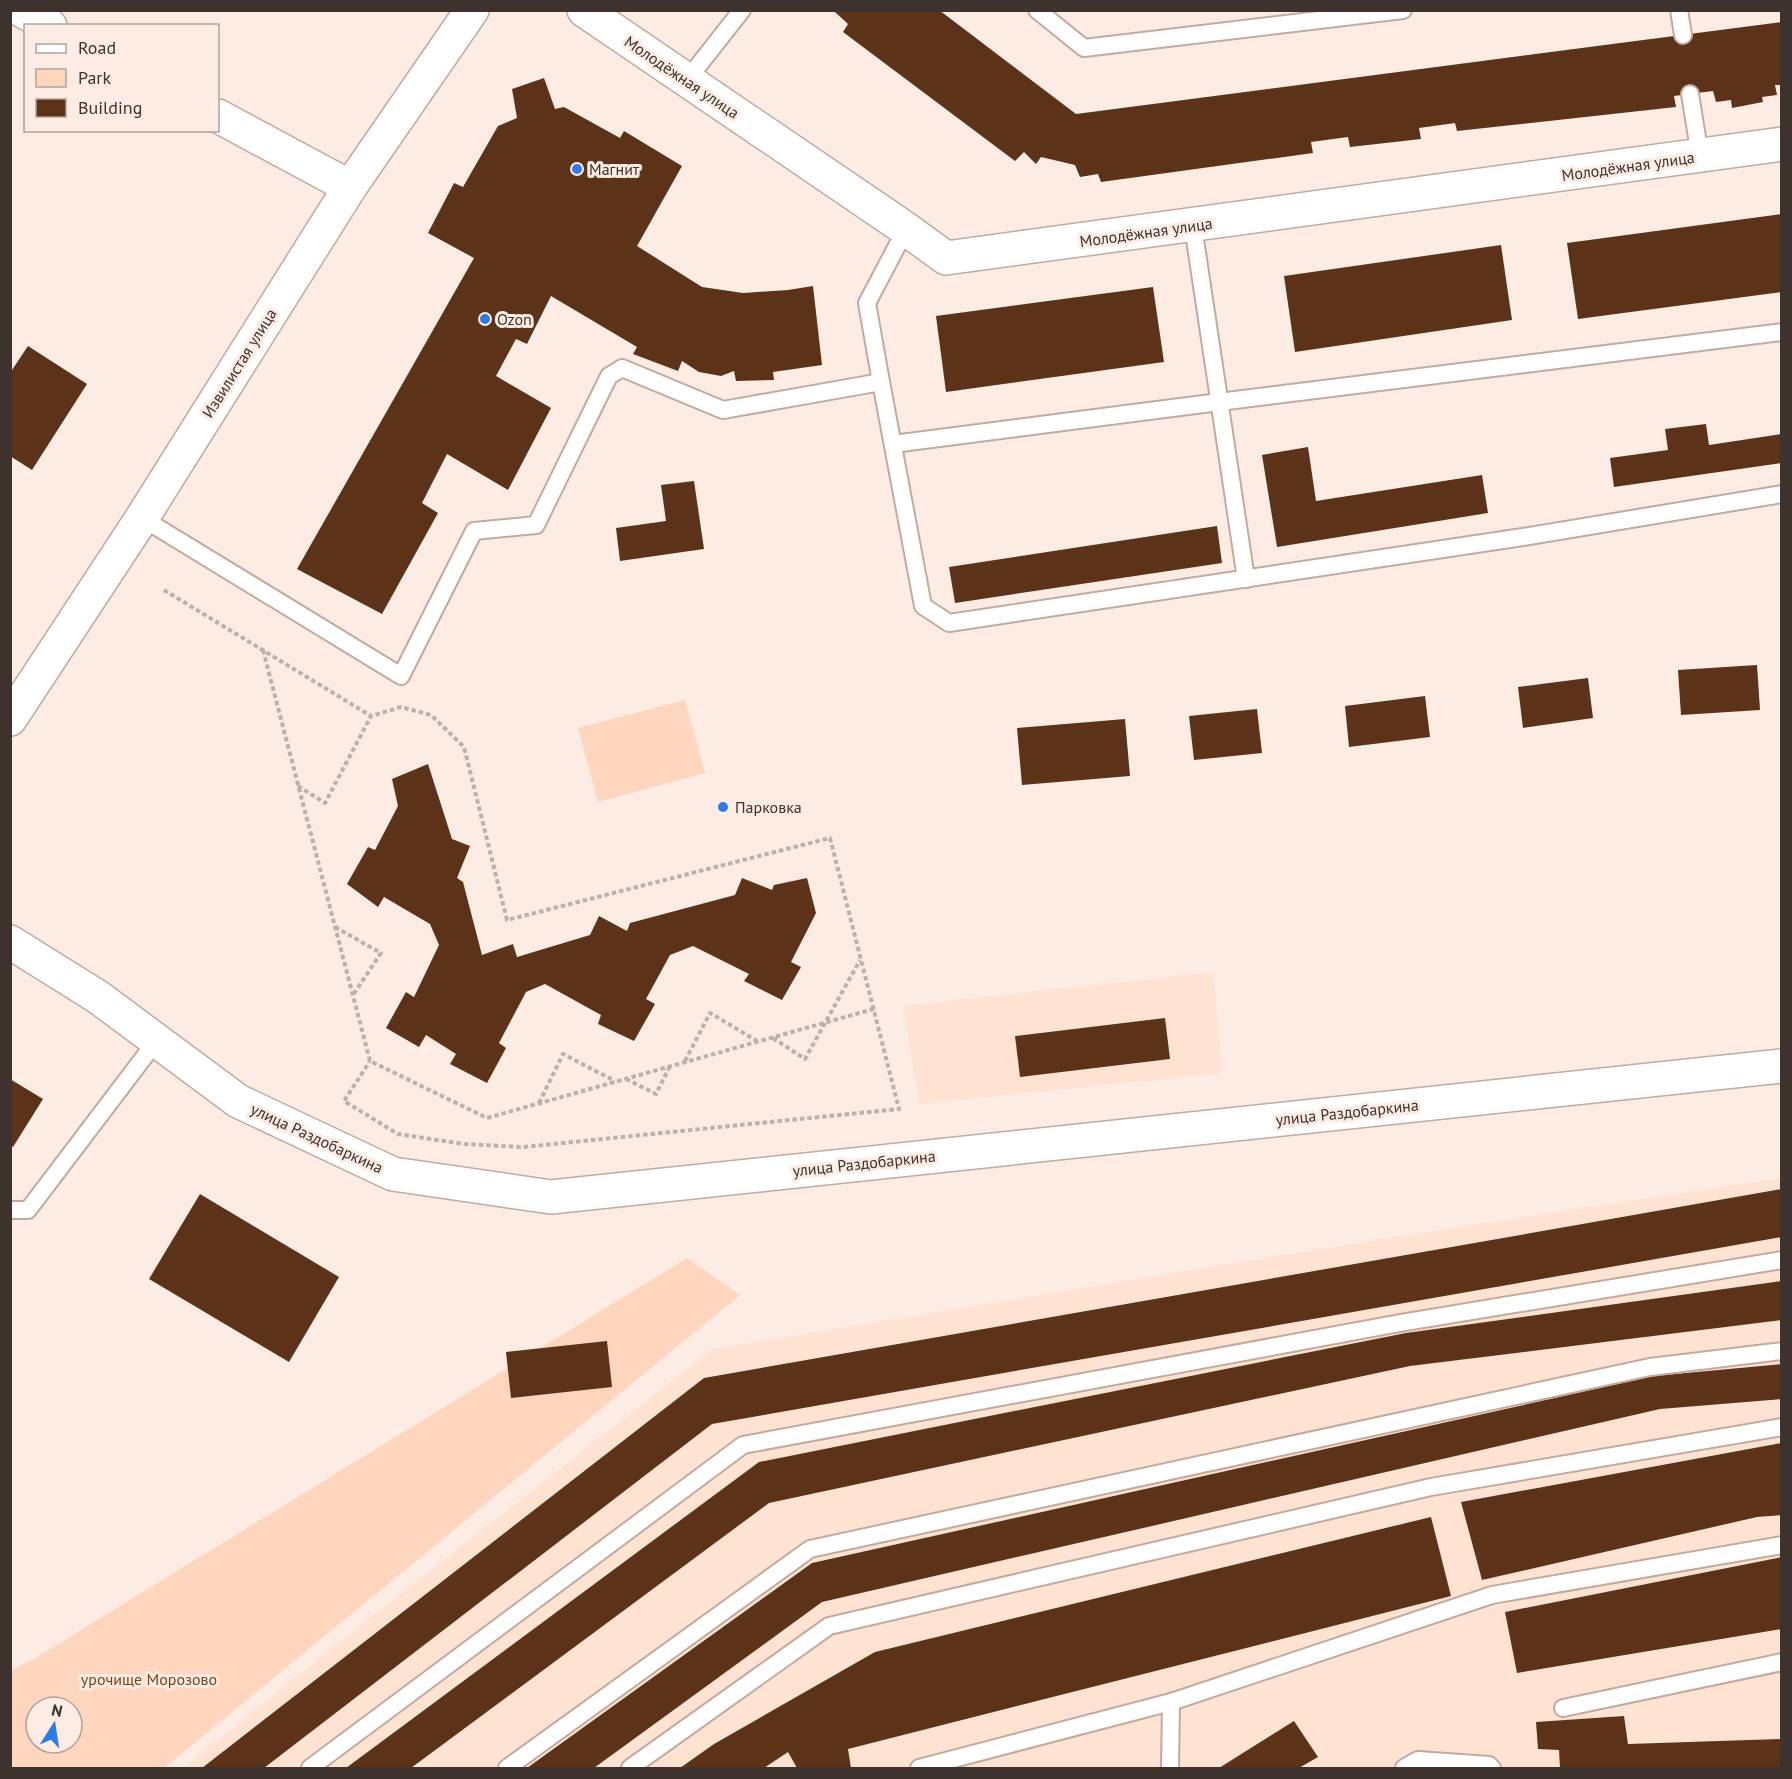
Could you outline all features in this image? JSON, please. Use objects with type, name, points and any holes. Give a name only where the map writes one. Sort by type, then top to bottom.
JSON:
[{"type":"street","points":[[21,10],[46,24]]},
{"type":"street","name":"Извилистая улица","points":[[10,719],[142,518],[350,187],[472,10]]},
{"type":"street","name":"Молодёжная улица","points":[[584,10],[946,258],[1782,144]]},
{"type":"street","points":[[219,117],[350,187]]},
{"type":"street","name":"улица Раздобаркина","points":[[10,942],[98,997],[238,1101],[393,1174],[551,1197],[1782,1066]]},
{"type":"lane","points":[[687,81],[742,10]]},
{"type":"lane","points":[[1037,10],[1084,48],[1403,10]]},
{"type":"lane","points":[[1679,10],[1683,35]]},
{"type":"lane","points":[[1690,94],[1700,156]]},
{"type":"lane","points":[[1193,225],[1246,579]]},
{"type":"lane","points":[[906,229],[867,303],[923,606],[949,623],[1523,537],[1782,494]]},
{"type":"lane","points":[[892,444],[1782,332]]},
{"type":"lane","points":[[142,518],[401,676],[474,531],[536,525],[609,376],[622,368],[723,410],[881,382]]},
{"type":"lane","points":[[10,1210],[28,1210],[157,1040]]},
{"type":"lane","points":[[310,1768],[743,1445],[1400,1323],[1782,1260]]},
{"type":"lane","points":[[507,1768],[810,1549],[1650,1367],[1782,1351]]},
{"type":"lane","points":[[630,1768],[829,1626],[1431,1487],[1782,1427]]},
{"type":"lane","points":[[919,1768],[1171,1702],[1492,1595],[1782,1545]]},
{"type":"lane","points":[[1563,1708],[1782,1662]]},
{"type":"lane","points":[[1170,1768],[1171,1702]]},
{"type":"lane","points":[[1404,1768],[1418,1760],[1489,1765],[1492,1768]]},
{"type":"path","points":[[164,590],[371,716]]},
{"type":"path","points":[[263,650],[298,786],[370,1061],[344,1101],[398,1134],[464,1144],[523,1147],[899,1109],[830,838],[507,920],[464,747],[430,715],[401,707],[371,716],[325,803],[298,786]]},
{"type":"path","points":[[335,927],[381,953],[353,996]]},
{"type":"path","points":[[772,1037],[805,1059],[861,958]]},
{"type":"path","points":[[370,1061],[487,1118],[875,1008]]},
{"type":"path","points":[[684,1062],[710,1013],[758,1042]]},
{"type":"path","points":[[539,1104],[563,1054],[616,1082]]},
{"type":"path","points":[[626,1079],[656,1094],[670,1066]]},
{"type":"shaded area","points":[[1213,972],[1222,1073],[919,1104],[904,1006]]},
{"type":"shaded area","points":[[1781,1178],[1781,1768],[183,1768],[713,1349],[1401,1236]]},
{"type":"green space","points":[[685,700],[705,773],[598,802],[578,728]]},
{"type":"green space","name":"урочище Морозово","points":[[687,1258],[740,1295],[164,1768],[11,1768],[10,1671],[37,1657]]},
{"type":"building","points":[[837,10],[939,10],[1076,114],[1782,22],[1782,85],[1775,85],[1777,95],[1762,97],[1763,102],[1732,108],[1731,100],[1716,102],[1713,91],[1674,96],[1676,107],[1457,131],[1455,123],[1419,128],[1421,139],[1350,147],[1348,137],[1311,142],[1313,153],[1101,182],[1098,174],[1080,177],[1075,165],[1041,157],[1036,164],[1024,152],[1015,161],[843,32],[848,24],[835,12]]},
{"type":"building","points":[[544,78],[555,109],[564,107],[620,138],[624,131],[682,166],[637,246],[702,287],[743,293],[813,286],[822,365],[773,372],[774,380],[736,381],[734,371],[721,376],[699,372],[682,361],[678,371],[633,354],[637,347],[551,296],[527,344],[516,339],[496,376],[551,408],[508,490],[447,454],[422,503],[438,513],[382,614],[297,569],[474,258],[428,233],[454,183],[463,187],[498,126],[517,118],[512,89]]},
{"type":"building","points":[[1782,214],[1782,292],[1578,319],[1567,243]]},
{"type":"building","points":[[1501,245],[1512,320],[1295,352],[1284,276]]},
{"type":"building","points":[[1153,287],[1164,362],[946,392],[936,316]]},
{"type":"building","points":[[28,346],[87,384],[32,470],[10,456],[10,373]]},
{"type":"building","points":[[1706,424],[1709,445],[1782,434],[1782,463],[1614,487],[1610,458],[1668,450],[1665,429]]},
{"type":"building","points":[[1308,447],[1316,501],[1482,475],[1488,513],[1277,547],[1262,455]]},
{"type":"building","points":[[694,481],[704,549],[620,561],[616,528],[666,521],[661,485]]},
{"type":"building","points":[[1217,526],[1222,563],[955,603],[949,567]]},
{"type":"building","points":[[1757,665],[1760,710],[1681,715],[1678,670]]},
{"type":"building","points":[[1588,678],[1593,718],[1523,728],[1518,687]]},
{"type":"building","points":[[1425,696],[1430,737],[1349,747],[1345,706]]},
{"type":"building","points":[[1257,709],[1262,753],[1194,760],[1189,716]]},
{"type":"building","points":[[1125,719],[1130,776],[1022,785],[1017,728]]},
{"type":"building","points":[[428,764],[452,839],[470,846],[457,878],[463,882],[482,955],[513,944],[517,957],[590,935],[599,916],[627,931],[630,923],[735,895],[742,878],[772,890],[774,885],[807,878],[816,913],[791,962],[801,967],[782,1000],[744,981],[749,974],[693,946],[670,955],[646,999],[655,1004],[634,1041],[598,1024],[601,1015],[545,984],[526,992],[499,1043],[506,1048],[487,1083],[450,1064],[456,1054],[426,1035],[419,1047],[386,1028],[406,992],[414,997],[439,945],[430,924],[384,897],[378,907],[347,884],[368,847],[375,850],[398,806],[392,779]]},
{"type":"building","points":[[1165,1018],[1170,1059],[1020,1077],[1015,1036]]},
{"type":"building","points":[[10,1079],[43,1099],[13,1147],[10,1145]]},
{"type":"building","points":[[1782,1189],[1782,1237],[712,1424],[264,1768],[202,1768],[704,1378]]},
{"type":"building","points":[[200,1194],[339,1277],[289,1362],[149,1279]]},
{"type":"building","points":[[1782,1281],[1782,1320],[1410,1366],[769,1503],[411,1768],[346,1768],[759,1462],[1406,1333]]},
{"type":"building","points":[[607,1341],[612,1387],[511,1398],[506,1352]]},
{"type":"building","points":[[1782,1364],[1782,1399],[1660,1409],[822,1602],[594,1768],[527,1768],[812,1563],[1654,1376]]},
{"type":"building","points":[[1782,1443],[1782,1515],[1757,1517],[1482,1580],[1461,1502]]},
{"type":"building","points":[[1431,1517],[1451,1596],[848,1749],[851,1768],[797,1768],[788,1752],[764,1768],[680,1768],[714,1744],[875,1652]]},
{"type":"building","points":[[1782,1557],[1782,1629],[1517,1673],[1505,1612]]},
{"type":"building","points":[[1624,1716],[1628,1744],[1782,1739],[1782,1768],[1560,1768],[1559,1750],[1538,1749],[1536,1722]]},
{"type":"building","points":[[1294,1721],[1318,1757],[1299,1768],[1219,1768]]},
{"type":"place","name":"Магнит","points":[[577,169]]},
{"type":"place","name":"Ozon","points":[[485,319]]},
{"type":"place","name":"Парковка","points":[[723,807]]}]
